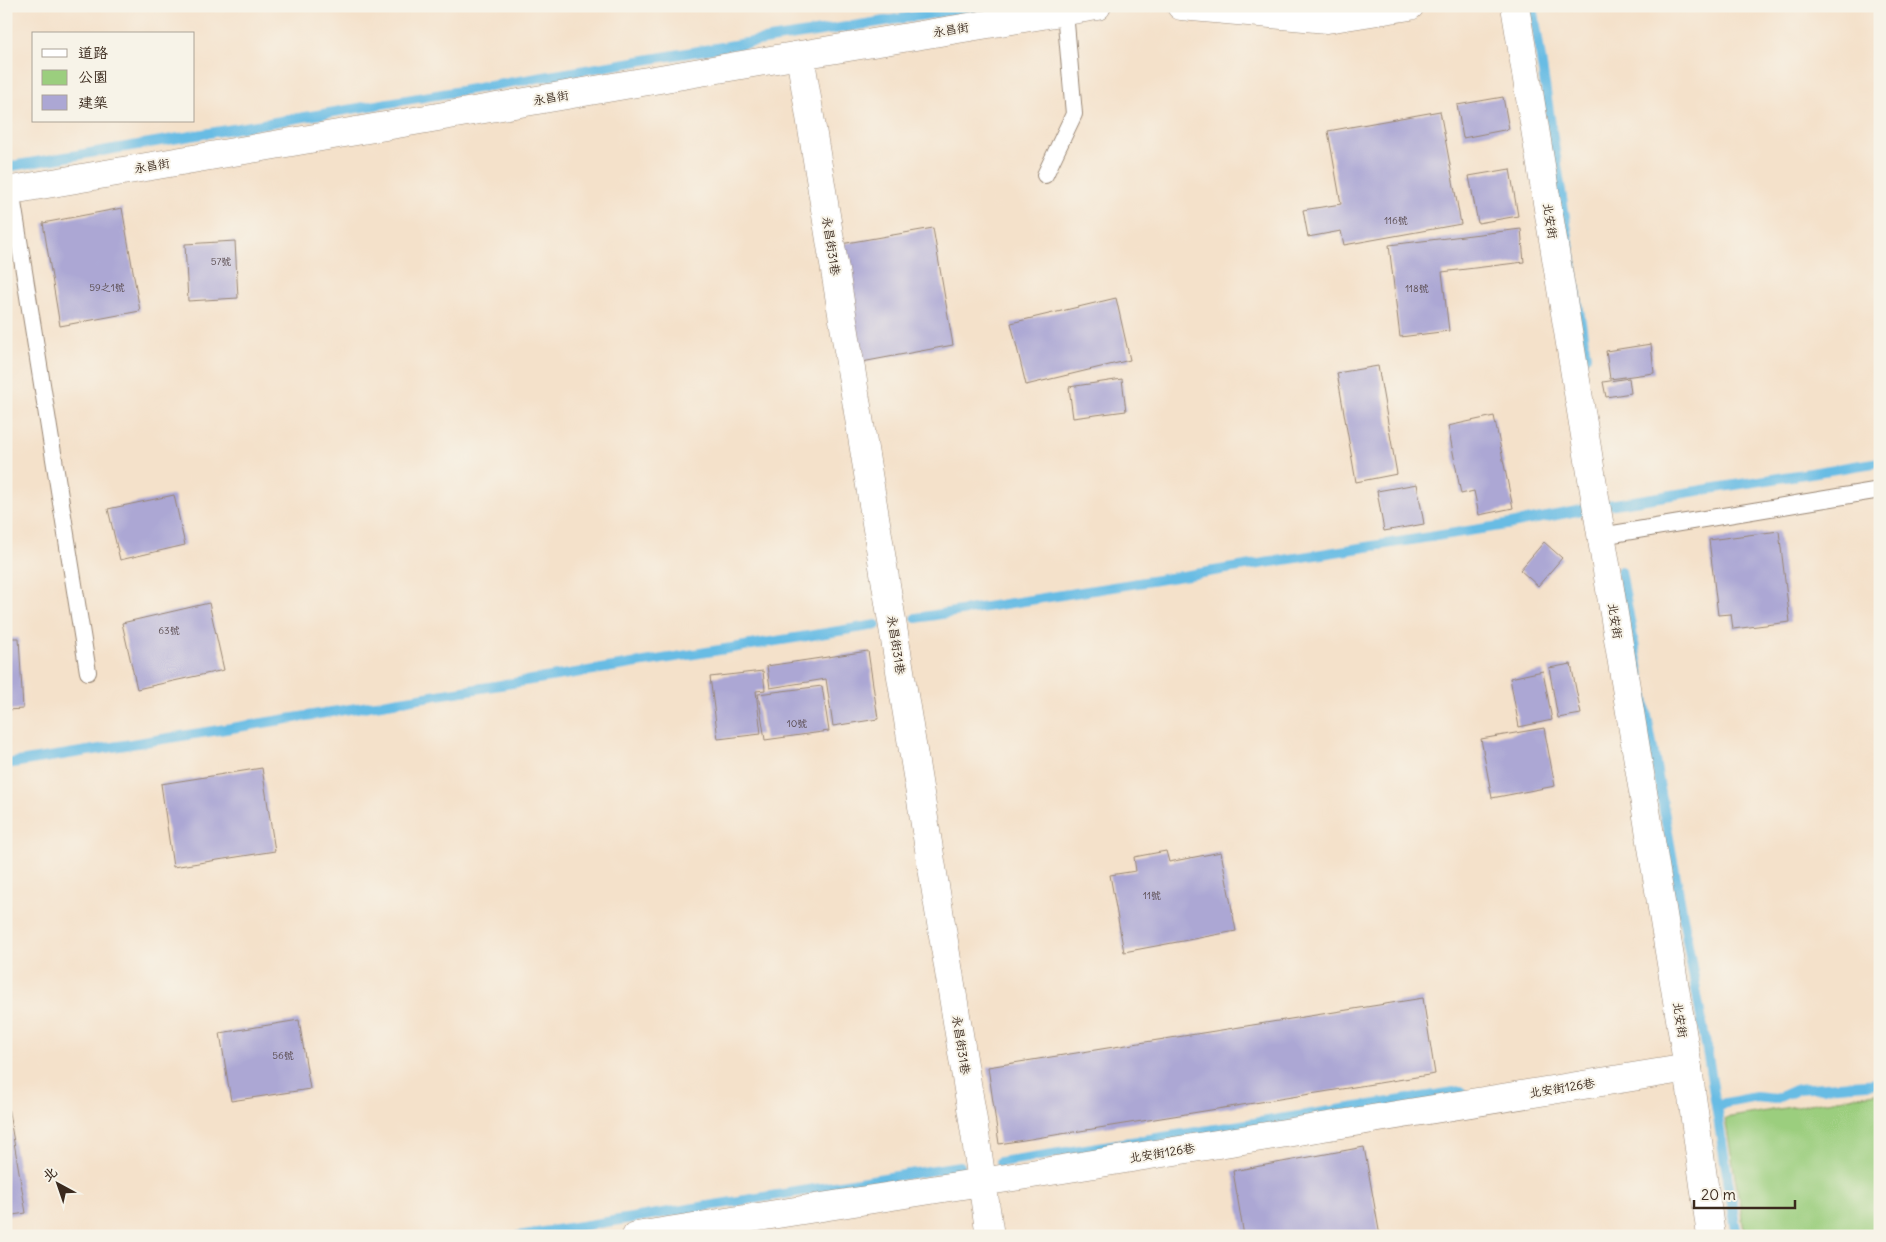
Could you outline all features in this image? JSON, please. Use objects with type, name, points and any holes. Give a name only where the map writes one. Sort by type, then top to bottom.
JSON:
[{"type":"street","name":"永昌街","points":[[9,191],[1097,6]]},
{"type":"street","points":[[1181,6],[1327,19],[1410,6]]},
{"type":"street","name":"北安街","points":[[1515,6],[1688,1068],[1711,1236]]},
{"type":"street","name":"永昌街31巷","points":[[800,55],[973,1120],[990,1236]]},
{"type":"street","name":"北安街126巷","points":[[636,1236],[1688,1068]]},
{"type":"lane","points":[[1045,175],[1074,114],[1065,12]]},
{"type":"lane","points":[[9,191],[88,672]]},
{"type":"lane","points":[[1601,536],[1880,490]]},
{"type":"green space","points":[[1880,1092],[1880,1236],[1745,1236],[1725,1118]]},
{"type":"building","points":[[1503,97],[1509,129],[1463,138],[1457,105]]},
{"type":"building","points":[[1440,111],[1461,224],[1344,245],[1341,231],[1308,237],[1303,210],[1341,204],[1328,131]]},
{"type":"building","points":[[1510,169],[1518,216],[1478,223],[1469,176]]},
{"type":"building","points":[[122,208],[140,311],[60,326],[43,223]]},
{"type":"building","points":[[933,228],[953,345],[862,362],[835,245]]},
{"type":"building","points":[[1521,229],[1524,262],[1442,272],[1449,331],[1400,337],[1389,245]]},
{"type":"building","points":[[235,241],[238,298],[188,301],[185,244]]},
{"type":"building","points":[[1116,298],[1130,360],[1026,385],[1011,323]]},
{"type":"building","points":[[1651,344],[1654,373],[1610,379],[1606,351]]},
{"type":"building","points":[[1378,366],[1397,474],[1356,482],[1337,373]]},
{"type":"building","points":[[1629,378],[1631,393],[1606,397],[1603,382]]},
{"type":"building","points":[[1122,379],[1126,411],[1073,418],[1069,387]]},
{"type":"building","points":[[1494,416],[1513,508],[1479,515],[1474,491],[1461,494],[1448,426]]},
{"type":"building","points":[[1417,484],[1424,524],[1384,531],[1377,491]]},
{"type":"building","points":[[174,495],[185,545],[120,560],[108,509]]},
{"type":"building","points":[[1779,531],[1790,622],[1733,629],[1731,614],[1718,615],[1709,540]]},
{"type":"building","points":[[1544,542],[1562,558],[1538,586],[1520,570]]},
{"type":"building","points":[[209,603],[224,670],[137,689],[122,623]]},
{"type":"building","points":[[6,638],[19,638],[23,709],[6,710]]},
{"type":"building","points":[[868,651],[878,719],[833,726],[826,679],[770,688],[767,666]]},
{"type":"building","points":[[1571,664],[1581,714],[1558,718],[1549,668]]},
{"type":"building","points":[[763,671],[765,690],[756,691],[761,734],[718,739],[710,677]]},
{"type":"building","points":[[1543,671],[1552,720],[1519,727],[1510,678]]},
{"type":"building","points":[[822,686],[829,731],[765,740],[758,694]]},
{"type":"building","points":[[1544,728],[1555,786],[1492,798],[1481,739]]},
{"type":"building","points":[[262,768],[275,851],[173,867],[161,784]]},
{"type":"building","points":[[1166,851],[1169,862],[1221,852],[1236,931],[1124,952],[1110,875],[1136,871],[1134,857]]},
{"type":"building","points":[[1423,998],[1435,1074],[999,1144],[988,1067]]},
{"type":"building","points":[[299,1020],[310,1089],[231,1101],[220,1033]]},
{"type":"building","points":[[6,1095],[26,1213],[6,1216]]},
{"type":"building","points":[[1364,1147],[1380,1236],[1244,1236],[1233,1171]]},
{"type":"waterway","points":[[6,167],[776,38],[982,6]]},
{"type":"waterway","points":[[1533,6],[1586,356]]},
{"type":"waterway","points":[[1602,506],[1880,462]]},
{"type":"waterway","points":[[916,618],[1506,525],[1587,509]]},
{"type":"waterway","points":[[1621,571],[1708,1056],[1737,1236]]},
{"type":"waterway","points":[[6,764],[876,625]]},
{"type":"waterway","points":[[1716,1105],[1756,1097],[1775,1099],[1797,1089],[1880,1083]]},
{"type":"waterway","points":[[1000,1162],[1461,1091]]},
{"type":"waterway","points":[[518,1236],[960,1166]]}]
